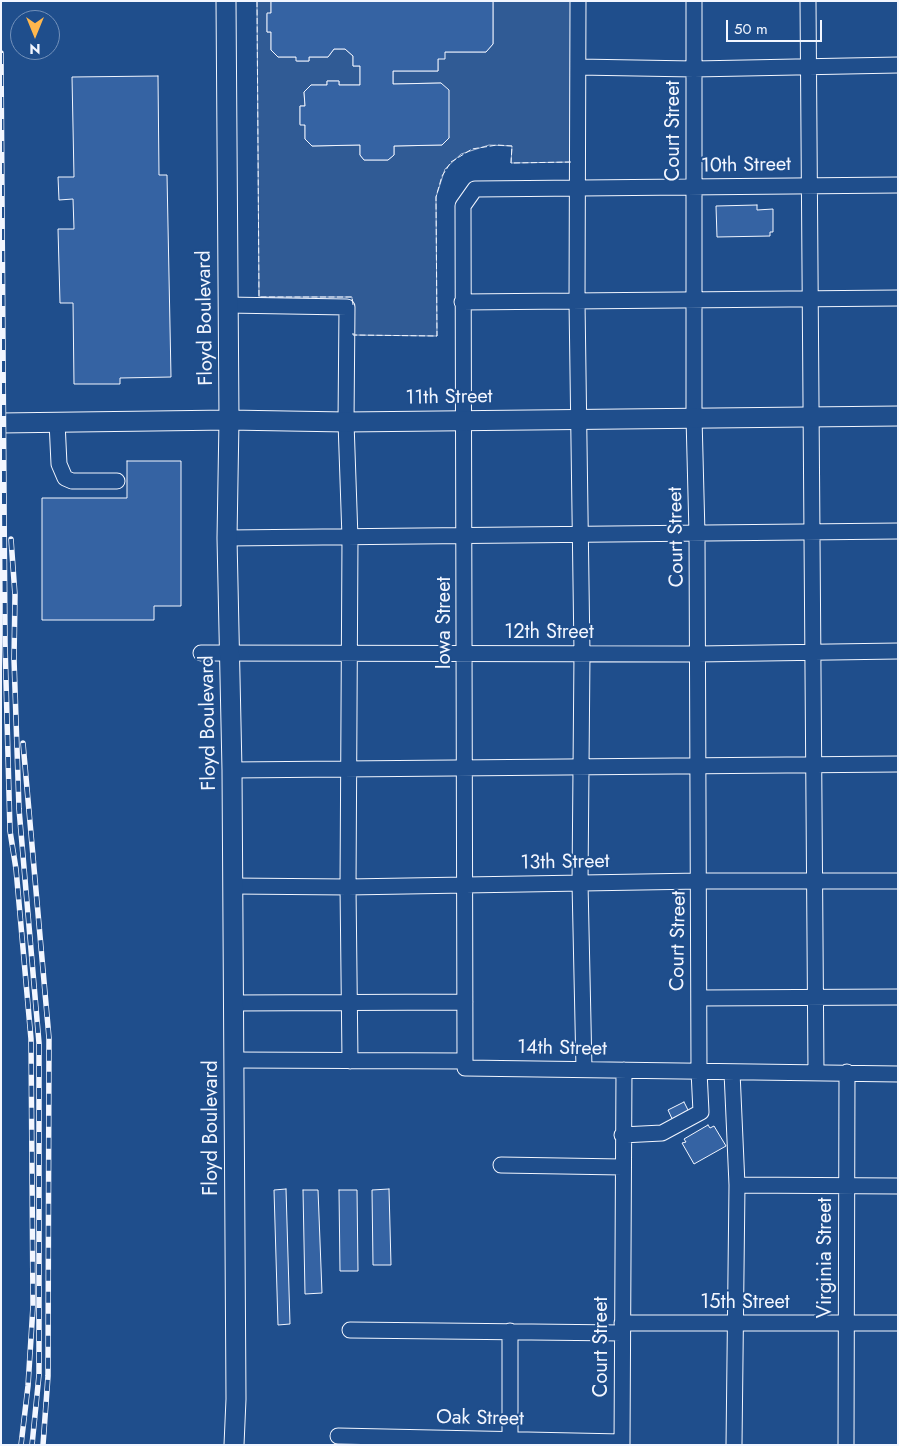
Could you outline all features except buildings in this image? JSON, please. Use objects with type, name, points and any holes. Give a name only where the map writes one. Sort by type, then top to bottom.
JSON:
[{"type":"main road","name":"Floyd Boulevard","points":[[226,1],[227,305],[230,420],[227,538],[232,770],[234,1003],[236,1390],[234,1445]]},
{"type":"main road","name":"11th Street","points":[[1,423],[230,420],[346,422],[898,416]]},
{"type":"street","points":[[578,1],[577,302],[582,653],[580,883],[584,1069]]},
{"type":"street","name":"Court Street","points":[[622,1135],[662,1134],[701,1112],[699,1071],[700,880],[697,534],[694,417],[694,1]]},
{"type":"street","points":[[808,1],[816,1072]]},
{"type":"street","points":[[578,67],[694,68],[898,64]]},
{"type":"street","name":"10th Street","points":[[475,189],[898,185]]},
{"type":"street","name":"Iowa Street","points":[[465,1061],[465,538],[462,421],[462,206],[475,189]]},
{"type":"street","points":[[462,302],[898,298]]},
{"type":"street","points":[[227,305],[347,307],[346,422],[350,538],[348,652],[350,1061]]},
{"type":"street","points":[[57,422],[59,464],[64,478],[72,481],[117,481]]},
{"type":"street","points":[[227,538],[465,538],[579,534],[898,531]]},
{"type":"street","name":"12th Street","points":[[201,653],[465,652],[698,654],[898,651]]},
{"type":"street","points":[[232,770],[581,768],[699,764],[814,766],[898,764]]},
{"type":"street","name":"13th Street","points":[[232,886],[348,887],[700,880],[898,881]]},
{"type":"street","points":[[699,998],[898,997]]},
{"type":"street","points":[[234,1003],[465,1002]]},
{"type":"street","name":"14th Street","points":[[234,1060],[465,1061],[465,1068],[898,1074]]},
{"type":"street","name":"Court Street","points":[[622,1444],[622,1135],[624,1070]]},
{"type":"street","points":[[732,1072],[738,1185],[734,1324],[734,1445]]},
{"type":"street","name":"Virginia Street","points":[[846,1445],[847,1072]]},
{"type":"street","points":[[501,1165],[622,1167]]},
{"type":"street","points":[[738,1185],[898,1186]]},
{"type":"street","name":"15th Street","points":[[350,1330],[510,1331],[734,1324],[898,1323]]},
{"type":"street","points":[[510,1331],[510,1440]]},
{"type":"street","name":"Oak Street","points":[[338,1436],[622,1444]]},
{"type":"shaded area","points":[[257,1],[271,1],[271,13],[267,14],[267,32],[271,32],[271,50],[278,57],[296,57],[297,61],[309,61],[309,57],[328,57],[334,49],[345,49],[353,56],[353,66],[360,66],[360,85],[339,85],[339,81],[327,81],[327,85],[311,85],[304,92],[305,106],[300,106],[300,124],[305,125],[305,139],[312,146],[360,145],[360,155],[364,160],[388,160],[394,155],[394,146],[442,145],[449,138],[441,83],[393,84],[393,71],[438,71],[438,59],[445,52],[486,52],[493,44],[493,1],[572,1],[572,162],[511,163],[512,146],[489,145],[461,154],[445,169],[436,197],[437,336],[353,335],[352,297],[259,297]]},
{"type":"railway","points":[[1,53],[5,643],[10,831],[16,869],[31,1039],[33,1306],[28,1386],[21,1445]]},
{"type":"railway","points":[[11,539],[15,595],[14,659],[19,809],[39,1043],[39,1375],[32,1445]]},
{"type":"railway","points":[[23,743],[49,1038],[48,1376],[43,1445]]},
{"type":"fence","points":[[257,1],[259,297],[352,297],[353,305]]},
{"type":"fence","points":[[353,333],[353,335],[437,336],[436,197],[442,176],[451,162],[472,149],[497,145],[512,146],[511,163],[572,162]]}]
